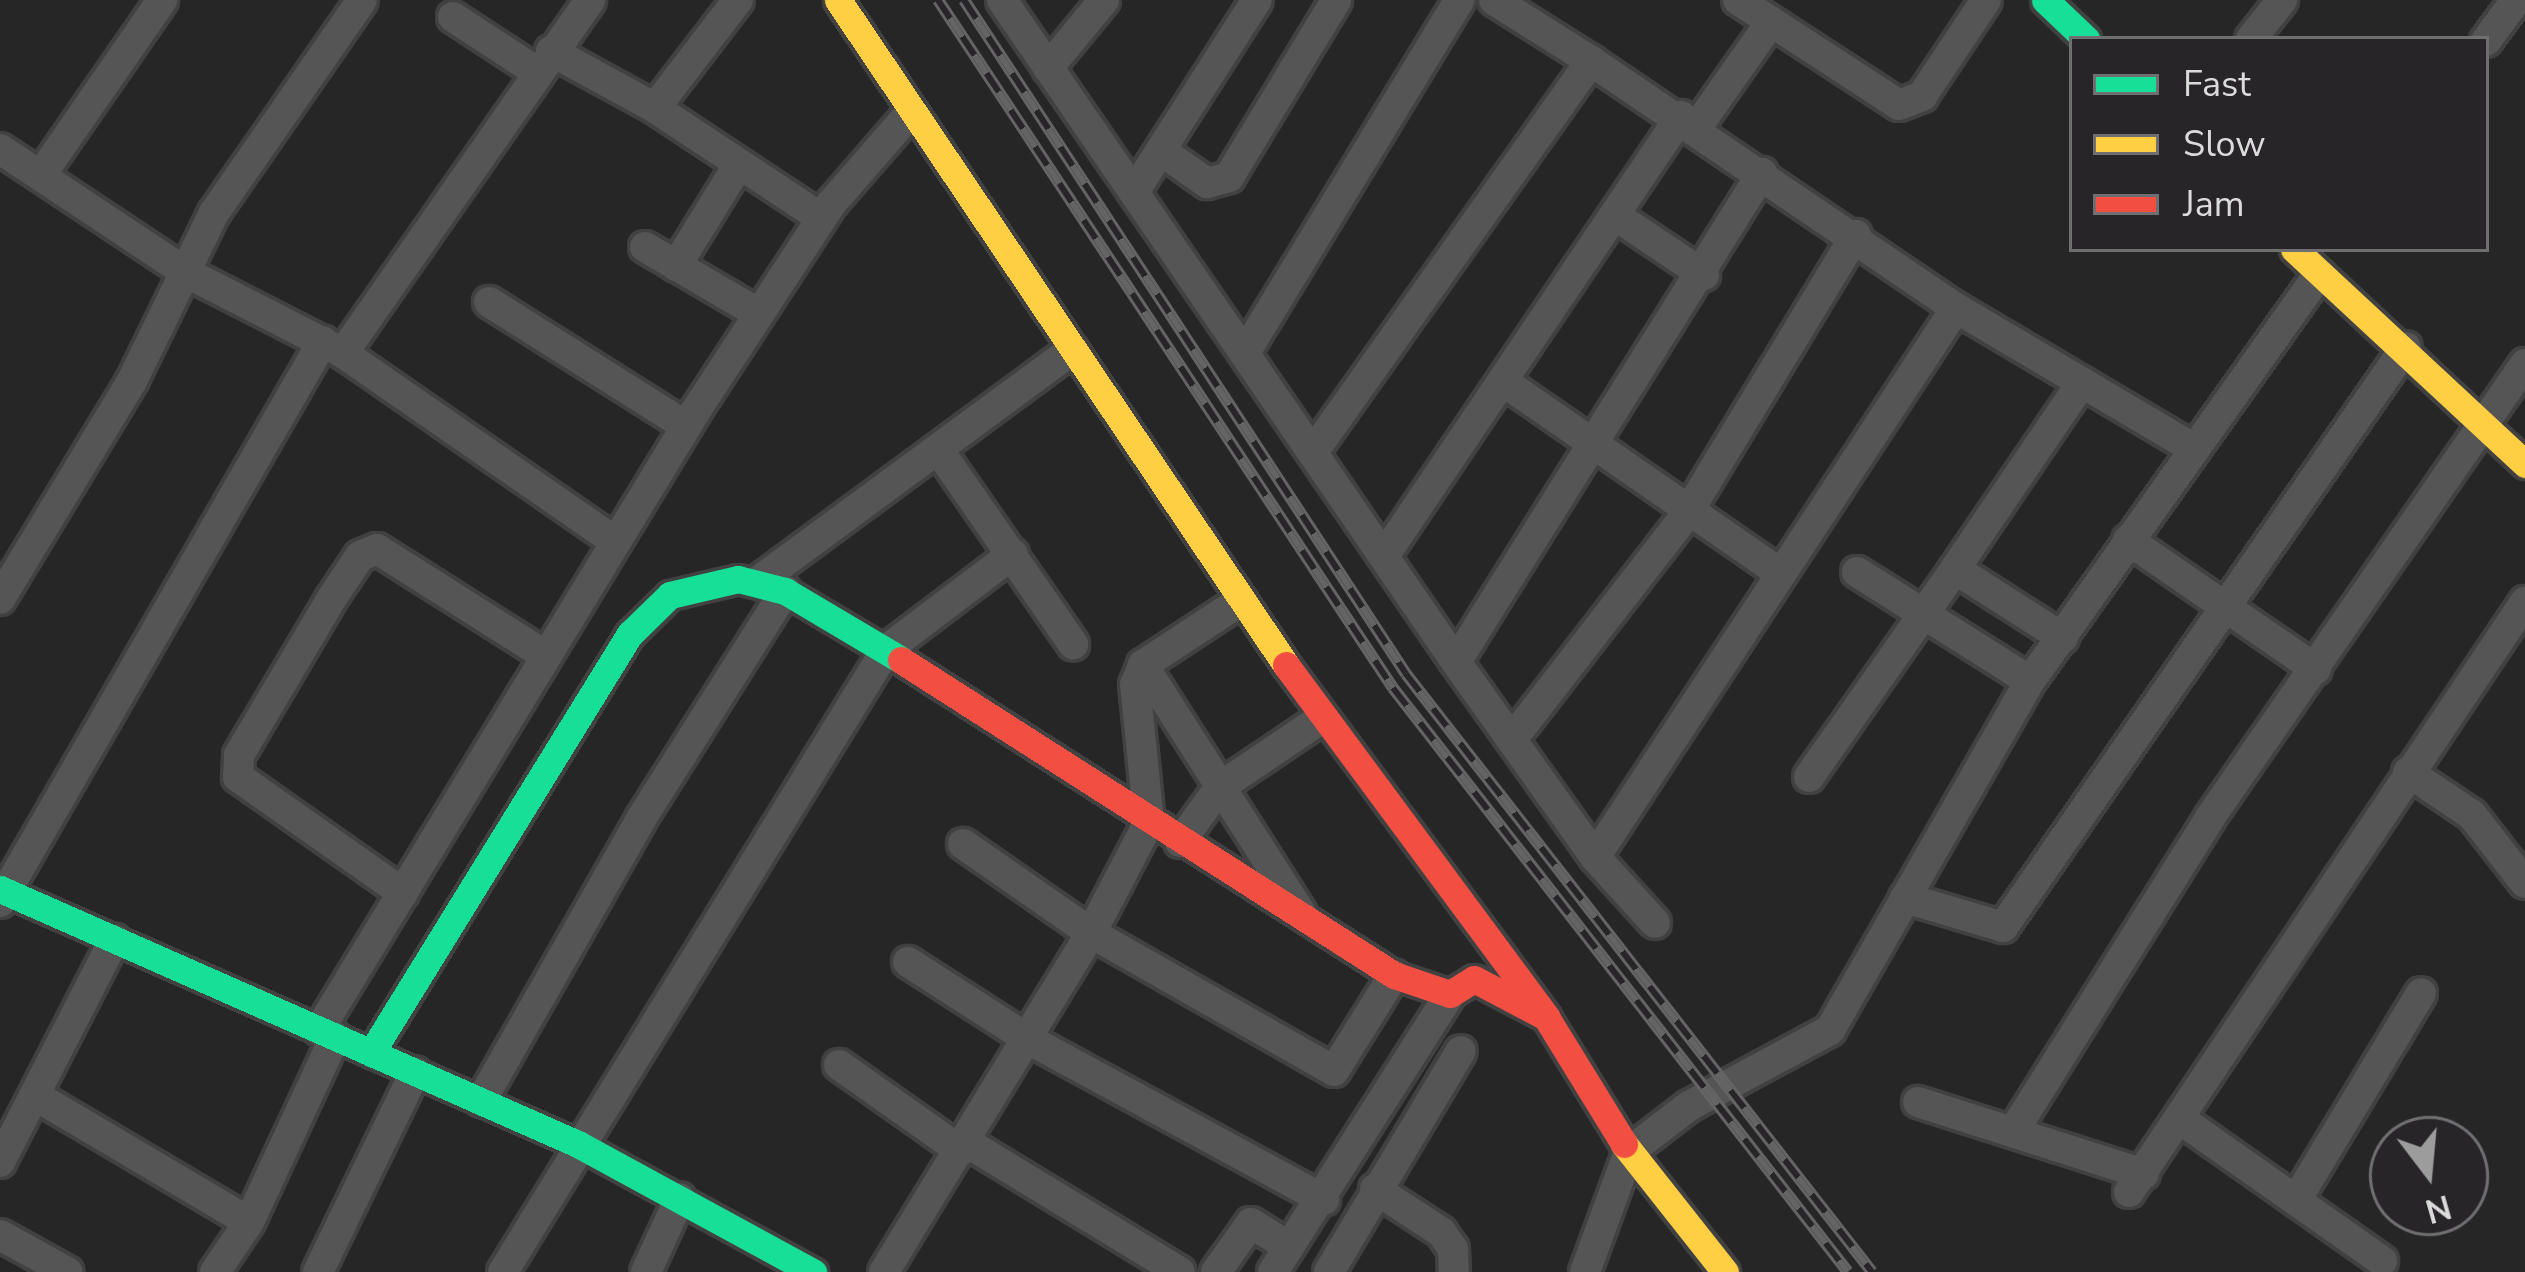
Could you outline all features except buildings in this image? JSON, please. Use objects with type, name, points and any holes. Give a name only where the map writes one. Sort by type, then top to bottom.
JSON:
[{"type":"street","points":[[41,175],[162,0]]},
{"type":"street","points":[[0,599],[132,381],[237,176],[362,0]]},
{"type":"street","points":[[590,0],[333,347],[1,894],[578,1144],[813,1272]]},
{"type":"street","points":[[655,108],[738,0]]},
{"type":"street","points":[[838,0],[1239,602],[1321,719],[1546,1017],[1629,1152],[1725,1272]]},
{"type":"street","points":[[1003,0],[1456,662],[1595,857],[1655,923]]},
{"type":"street","points":[[1048,68],[1104,0]]},
{"type":"street","points":[[1134,192],[1257,0]]},
{"type":"street","points":[[1162,152],[1208,183],[1229,177],[1336,0]]},
{"type":"street","points":[[1246,351],[1459,0]]},
{"type":"street","points":[[1494,0],[1689,121],[1956,308],[2193,448]]},
{"type":"street","points":[[1738,0],[1899,105],[1922,96],[1986,0]]},
{"type":"street","points":[[2253,36],[2282,0]]},
{"type":"street","points":[[2489,37],[2516,0]]},
{"type":"street","points":[[2058,4],[2084,36]]},
{"type":"street","points":[[452,16],[544,62],[655,108],[821,218]]},
{"type":"street","points":[[1384,556],[1507,384],[1616,216],[1769,23]]},
{"type":"street","points":[[1313,452],[1591,61]]},
{"type":"street","points":[[215,1272],[249,1222],[327,1034],[403,892],[686,426],[821,218],[910,113]]},
{"type":"street","points":[[1,153],[185,272],[333,347],[615,541]]},
{"type":"street","points":[[676,266],[739,164]]},
{"type":"street","points":[[1456,662],[1704,275],[1762,173]]},
{"type":"street","points":[[1616,216],[1704,275]]},
{"type":"street","points":[[1513,738],[1688,512],[1856,235]]},
{"type":"street","points":[[645,247],[759,314]]},
{"type":"street","points":[[1586,1272],[1629,1152],[1726,1083],[1830,1030],[2030,681],[2193,448],[2311,259],[2525,464]]},
{"type":"street","points":[[489,302],[686,426]]},
{"type":"street","points":[[1595,857],[1956,308]]},
{"type":"street","points":[[1905,898],[2003,927],[2232,606],[2406,347]]},
{"type":"street","points":[[481,1101],[772,585],[1072,350]]},
{"type":"street","points":[[2013,1132],[2209,819],[2525,364]]},
{"type":"street","points":[[1809,777],[2082,382]]},
{"type":"street","points":[[1507,384],[1780,573]]},
{"type":"street","points":[[940,452],[1073,644]]},
{"type":"street","points":[[2128,540],[2232,606],[2316,669]]},
{"type":"street","points":[[403,892],[238,777],[239,755],[332,598],[360,556],[377,549],[546,656]]},
{"type":"street","points":[[503,1272],[886,650],[1013,554]]},
{"type":"street","points":[[1954,569],[2063,638]]},
{"type":"street","points":[[1857,572],[2030,681]]},
{"type":"street","points":[[370,1053],[630,634],[670,595],[720,580],[772,585],[886,650],[1394,975],[1450,994]]},
{"type":"street","points":[[884,1272],[1091,933],[1149,822],[1135,685],[1143,664],[1239,602]]},
{"type":"street","points":[[1918,1102],[2013,1132],[2137,1183],[2525,602]]},
{"type":"street","points":[[1143,664],[1304,918]]},
{"type":"street","points":[[1180,842],[1220,787],[1321,719]]},
{"type":"street","points":[[2408,772],[2472,815],[2525,883]]},
{"type":"street","points":[[963,844],[1091,933],[1334,1071],[1394,975]]},
{"type":"street","points":[[0,1162],[114,940]]},
{"type":"street","points":[[908,962],[1028,1039],[1324,1200]]},
{"type":"street","points":[[1216,1272],[1251,1223],[1281,1260],[1324,1200],[1450,994],[1474,980],[1546,1017]]},
{"type":"street","points":[[2298,1197],[2421,993]]},
{"type":"street","points":[[1329,1272],[1461,1051]]},
{"type":"street","points":[[839,1065],[964,1146],[1180,1272]]},
{"type":"street","points":[[318,1272],[415,1072]]},
{"type":"street","points":[[36,1096],[249,1222]]},
{"type":"street","points":[[2180,1119],[2298,1197],[2382,1261]]},
{"type":"street","points":[[1375,1189],[1441,1232],[1453,1250],[1454,1272]]},
{"type":"street","points":[[646,1272],[680,1198]]},
{"type":"street","points":[[0,1234],[50,1268]]},
{"type":"railway","points":[[938,0],[1393,688],[1848,1272]]},
{"type":"railway","points":[[964,0],[1406,674],[1872,1272]]},
{"type":"traffic: fast","points":[[2045,0],[2083,36]]},
{"type":"traffic: fast","points":[[371,1053],[630,634],[670,595],[738,579],[785,591],[901,660]]},
{"type":"traffic: fast","points":[[0,889],[578,1144],[813,1272]]},
{"type":"traffic: slow","points":[[838,0],[1286,665]]},
{"type":"traffic: slow","points":[[2297,252],[2525,464]]},
{"type":"traffic: slow","points":[[1624,1144],[1725,1272]]},
{"type":"traffic: jam","points":[[901,660],[1394,975],[1450,994],[1474,979],[1546,1017]]},
{"type":"traffic: jam","points":[[1286,665],[1546,1017],[1624,1144]]}]
